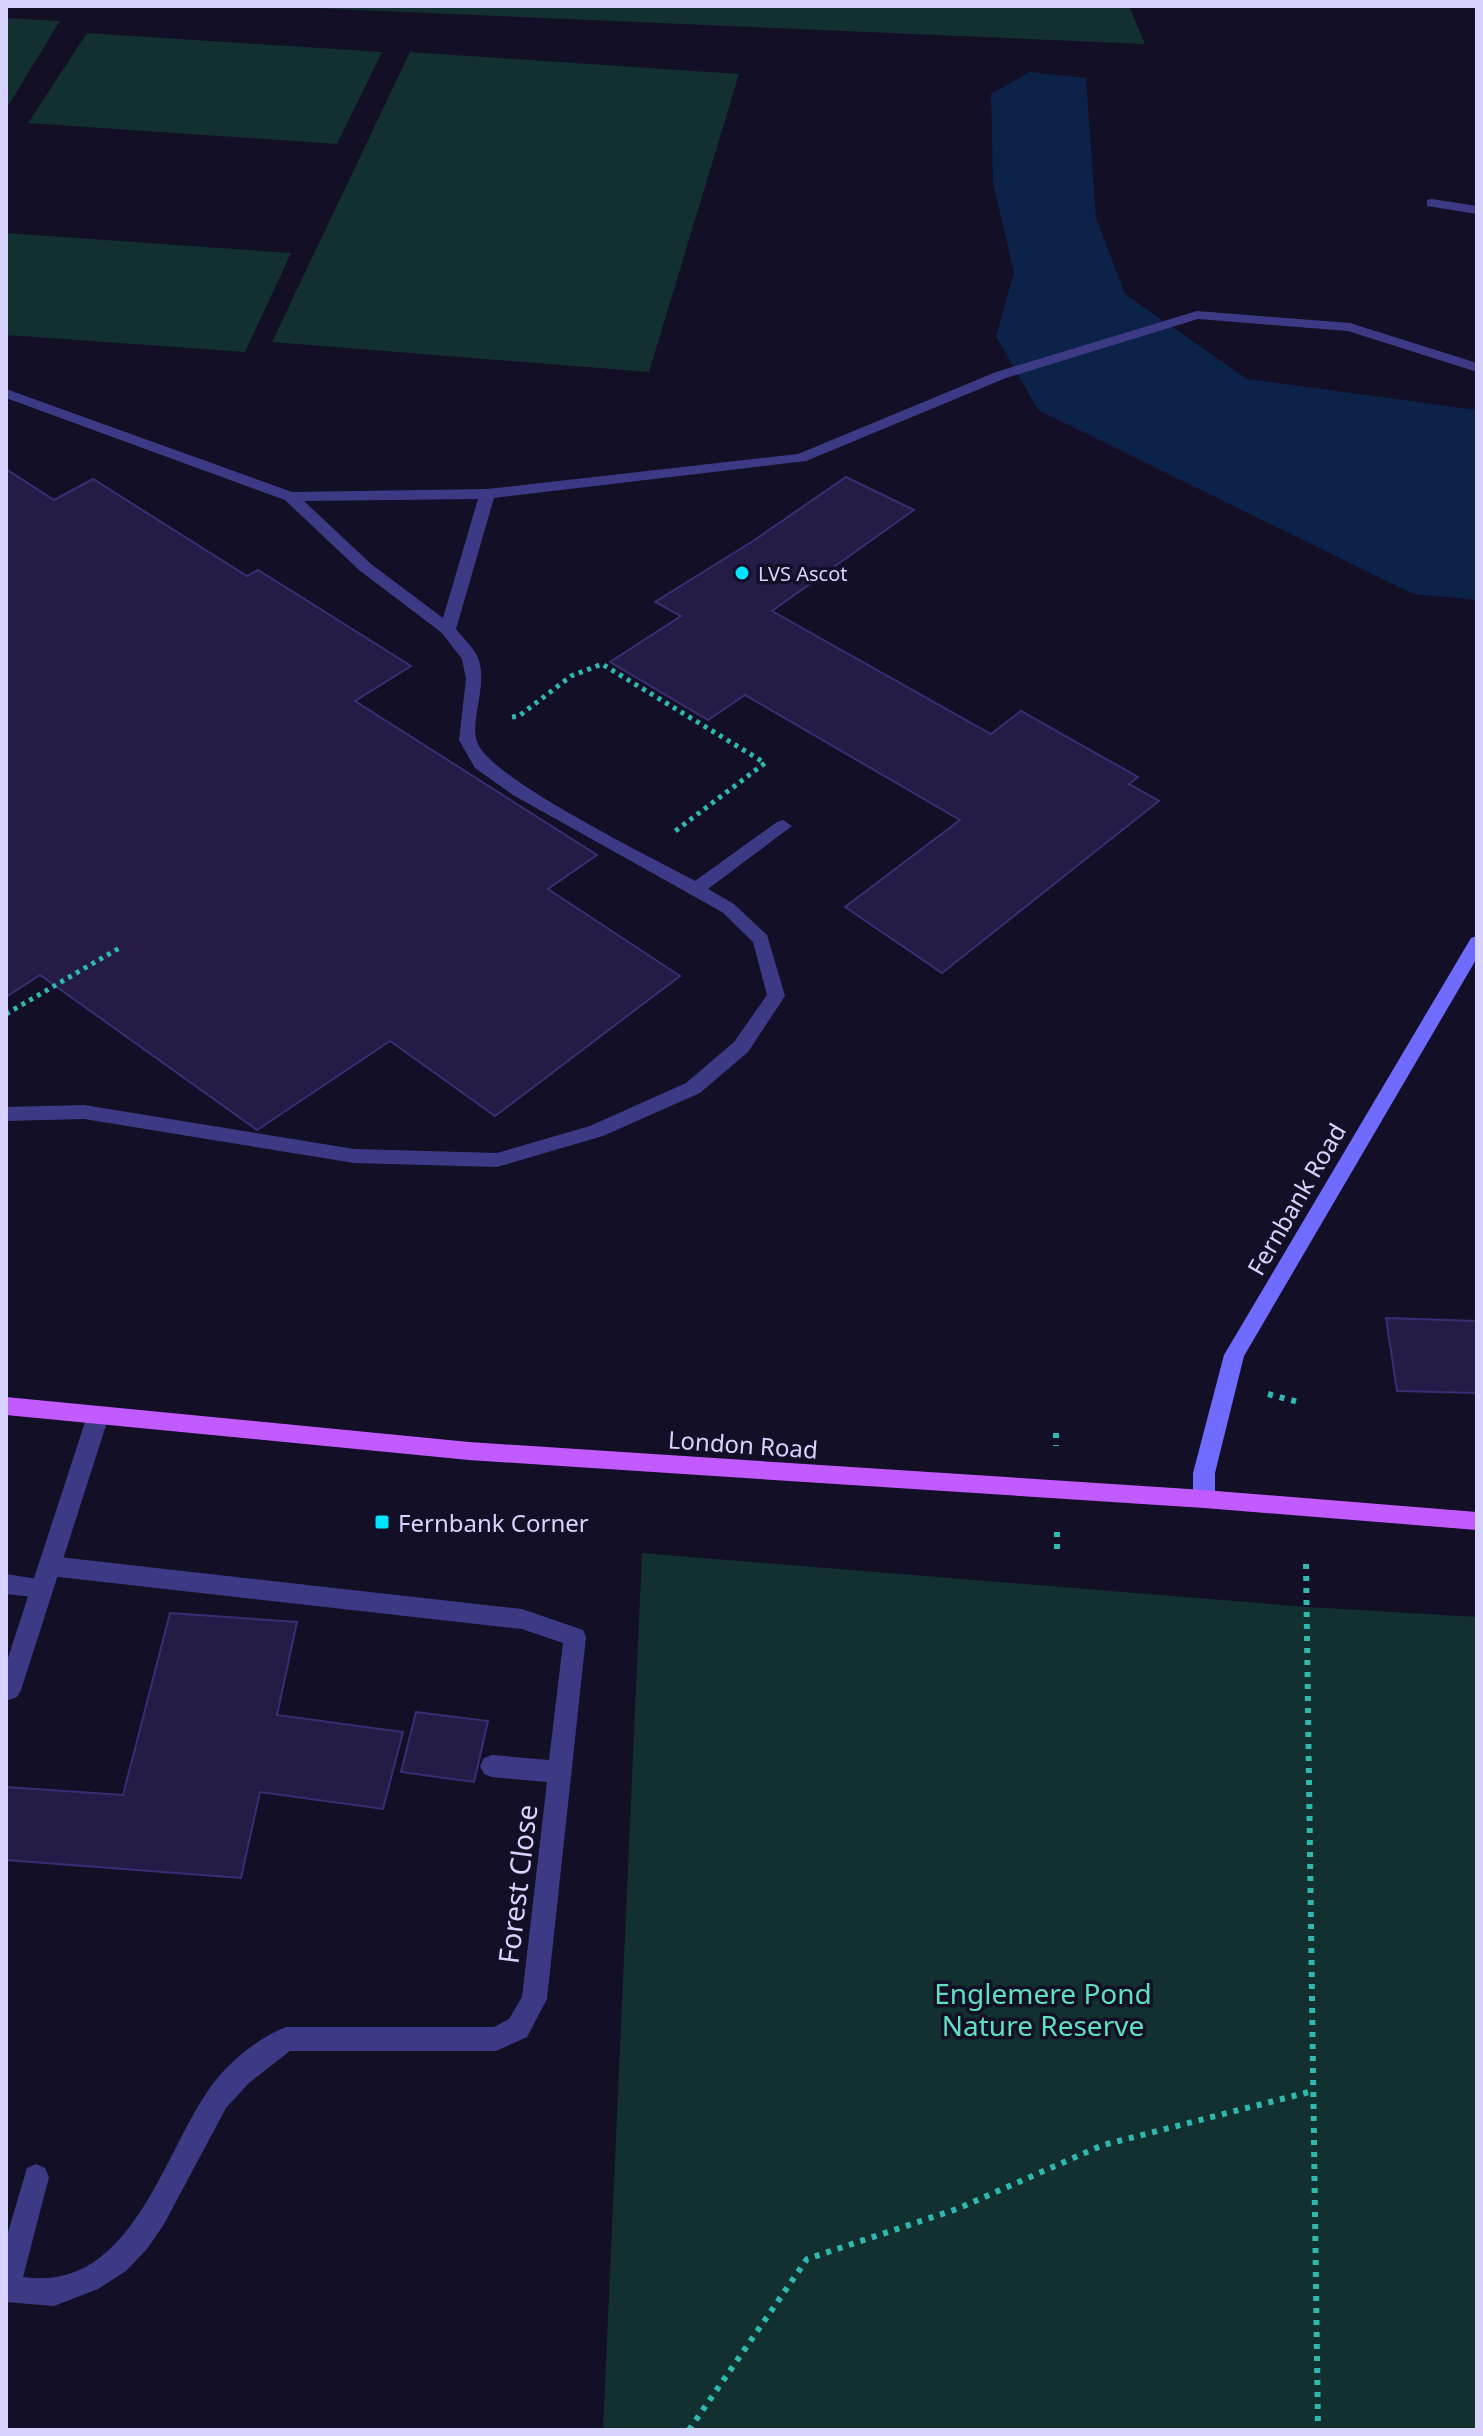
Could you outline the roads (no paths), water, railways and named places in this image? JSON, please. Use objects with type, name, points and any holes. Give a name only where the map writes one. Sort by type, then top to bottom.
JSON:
[{"type":"main road","name":"London Road","points":[[6,1406],[469,1451],[1204,1499],[1477,1521]]},
{"type":"street","points":[[1432,203],[1477,210]]},
{"type":"street","points":[[6,393],[290,497],[487,494],[801,458],[1001,375],[1197,315],[1350,327],[1477,368]]},
{"type":"street","points":[[448,629],[487,494]]},
{"type":"street","points":[[6,1114],[84,1112],[354,1156],[497,1160],[596,1131],[693,1088],[741,1047],[776,996],[761,939],[728,908],[519,791],[481,764],[467,740],[474,679],[470,658],[448,629],[365,567],[290,497]]},
{"type":"street","points":[[695,890],[783,826]]},
{"type":"street","name":"Fernbank Road","points":[[1204,1499],[1204,1473],[1234,1355],[1477,942]]},
{"type":"street","points":[[9,1690],[98,1416]]},
{"type":"street","points":[[6,1584],[46,1577]]},
{"type":"street","name":"Forest Close","points":[[6,2288],[52,2293],[109,2270],[139,2242],[218,2097],[259,2057],[286,2039],[496,2039],[518,2028],[534,1999],[575,1637],[522,1619],[46,1577]]},
{"type":"street","points":[[492,1766],[560,1772]]},
{"type":"street","points":[[6,2288],[36,2177]]},
{"type":"water","points":[[1030,72],[1086,78],[1096,218],[1125,294],[1247,379],[1477,410],[1477,600],[1413,594],[1038,410],[996,336],[1014,273],[993,183],[991,94]]},
{"type":"place","name":"LVS Ascot","points":[[742,573]]},
{"type":"place","name":"Fernbank Corner","points":[[382,1522]]},
{"type":"park label","name":"Englemere Pond Nature Reserve","points":[[1043,2009]]}]
